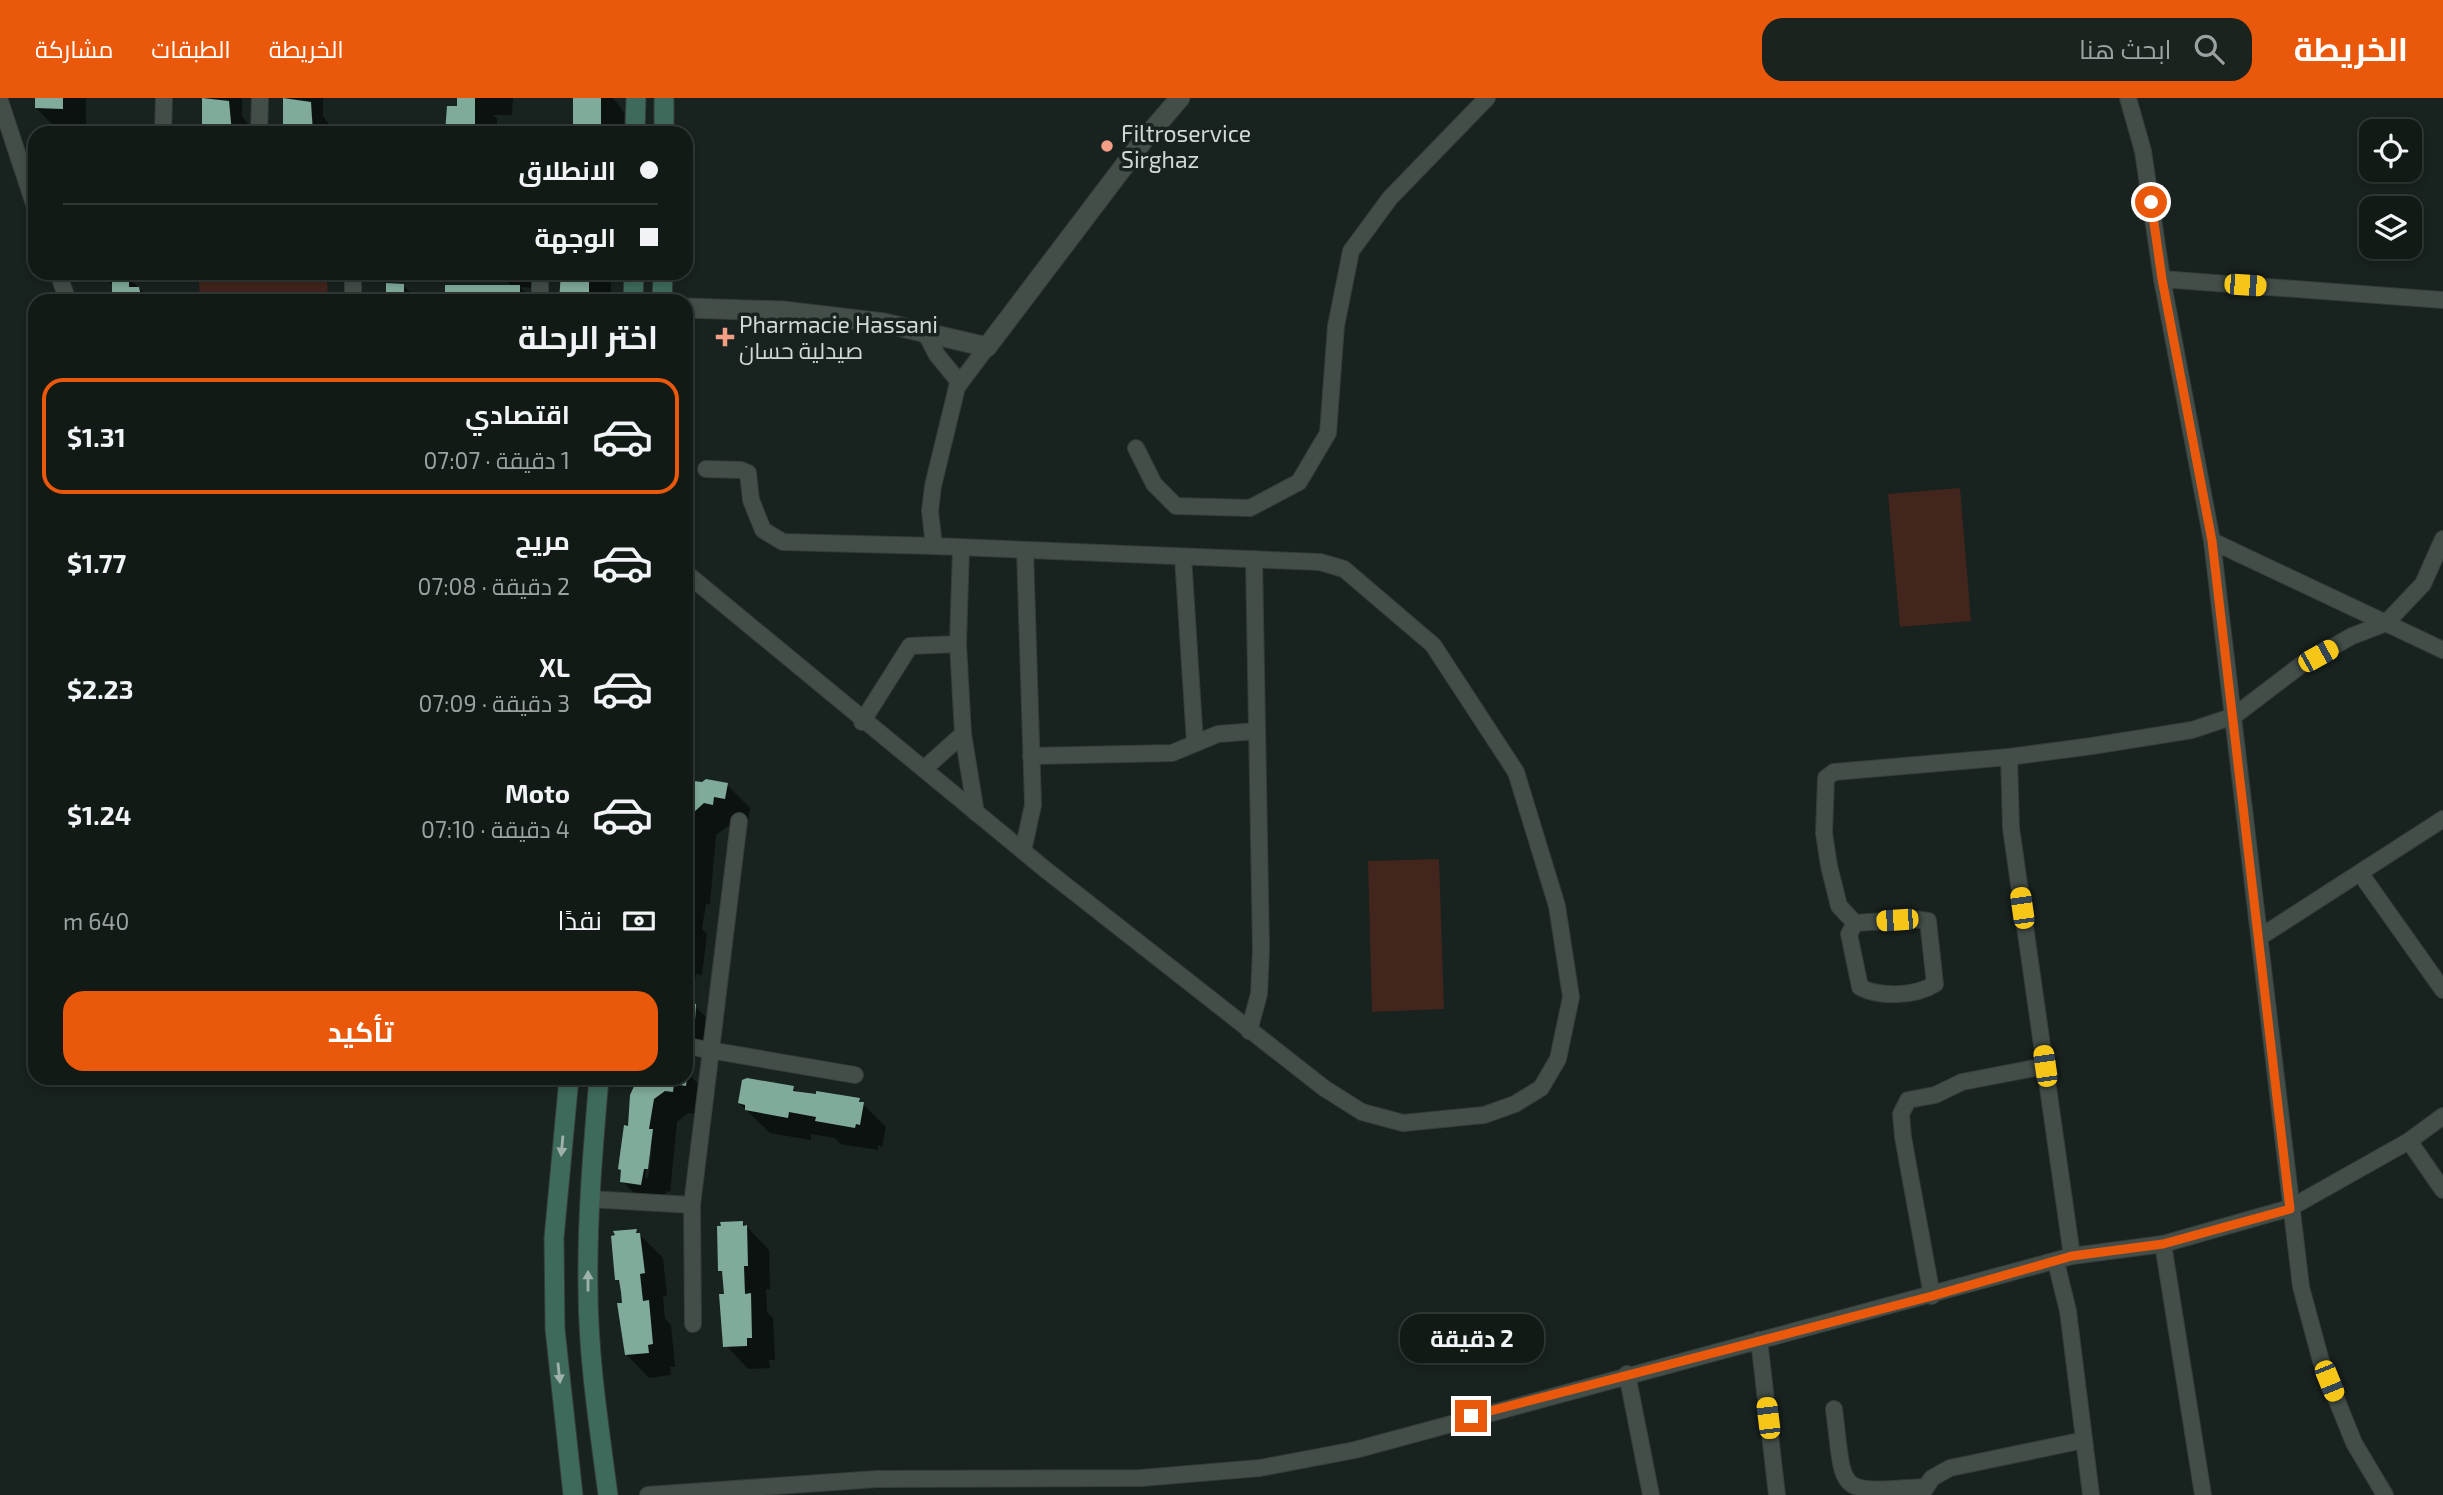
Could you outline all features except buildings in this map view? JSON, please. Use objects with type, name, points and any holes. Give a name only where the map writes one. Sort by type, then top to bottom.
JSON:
[{"type":"main road","points":[[635,126],[636,98]]},
{"type":"main road","points":[[664,98],[664,126]]},
{"type":"main road","points":[[568,1085],[554,1238],[555,1329],[573,1495]]},
{"type":"main road","points":[[598,1085],[589,1199],[587,1289],[592,1378],[608,1495]]},
{"type":"street","points":[[163,126],[164,98]]},
{"type":"street","points":[[259,126],[260,98]]},
{"type":"street","points":[[934,545],[930,511],[933,486],[960,383],[1143,141],[1180,98]]},
{"type":"street","points":[[1136,448],[1154,484],[1176,506],[1250,508],[1299,482],[1328,433],[1336,326],[1351,251],[1390,198],[1487,98]]},
{"type":"street","points":[[2128,98],[2143,151],[2162,279],[2212,541],[2301,1287],[2321,1361],[2354,1443],[2385,1495]]},
{"type":"street","points":[[0,101],[28,186]]},
{"type":"street","points":[[2162,279],[2443,300]]},
{"type":"street","points":[[693,309],[783,311],[884,323],[987,347]]},
{"type":"street","points":[[926,334],[960,383]]},
{"type":"street","points":[[693,579],[862,722],[1115,921],[1249,1031],[1324,1088],[1363,1112],[1403,1123],[1484,1115],[1515,1104],[1541,1088],[1558,1059],[1571,997],[1557,906],[1516,772],[1433,645],[1370,588],[1344,569],[1320,562],[934,545],[783,542],[763,530],[751,500],[748,473],[741,470],[706,469]]},
{"type":"street","points":[[1856,923],[1849,934],[1860,988],[1874,995],[1925,990],[1935,984],[1928,921],[1914,919],[1856,923],[1839,906],[1824,833],[1826,778],[1834,772],[2009,757],[2192,730],[2234,716],[2301,665],[2352,636],[2386,623],[2423,584],[2443,539]]},
{"type":"street","points":[[2212,541],[2443,650]]},
{"type":"street","points":[[961,548],[958,644],[963,734],[976,813]]},
{"type":"street","points":[[1023,851],[1032,805],[1025,551]]},
{"type":"street","points":[[1183,557],[1195,743]]},
{"type":"street","points":[[1249,1031],[1259,994],[1261,950],[1254,559]]},
{"type":"street","points":[[862,722],[910,646],[958,644]]},
{"type":"street","points":[[1031,756],[1172,753],[1218,734],[1257,731]]},
{"type":"street","points":[[924,769],[963,734]]},
{"type":"street","points":[[2009,757],[2011,828],[2045,1066],[2068,1311],[2091,1495]]},
{"type":"street","points":[[2260,937],[2443,819]]},
{"type":"street","points":[[693,1324],[692,1205],[739,821]]},
{"type":"street","points":[[2360,873],[2443,990]]},
{"type":"street","points":[[693,1047],[855,1074]]},
{"type":"street","points":[[1932,1296],[1901,1114],[1908,1100],[1935,1095],[1962,1082],[2045,1066]]},
{"type":"street","points":[[648,1495],[1031,1477],[1141,1478],[1260,1468],[1355,1450],[1627,1374],[1932,1296],[2064,1259],[2163,1244],[2290,1209],[2409,1141],[2443,1116]]},
{"type":"street","points":[[2409,1141],[2443,1190]]},
{"type":"street","points":[[589,1199],[692,1205]]},
{"type":"street","points":[[2163,1244],[2203,1495]]},
{"type":"street","points":[[1759,1340],[1777,1495]]},
{"type":"street","points":[[1627,1374],[1651,1495]]},
{"type":"street","points":[[1834,1409],[1842,1476],[1849,1487],[1862,1491],[1923,1491],[1940,1472],[1951,1468],[2084,1440]]},
{"type":"shaded area","points":[[327,280],[328,294],[200,294],[199,282]]},
{"type":"shaded area","points":[[1960,488],[1971,621],[1900,627],[1888,494]]},
{"type":"shaded area","points":[[1439,859],[1444,1009],[1372,1012],[1368,861]]},
{"type":"place","name":"Filtroservice Sirghaz","points":[[1107,146]]},
{"type":"place","name":"Pharmacie Hassani صيدلية حسان","points":[[725,337]]},
{"type":"route","points":[[1471,1416],[1932,1296],[2072,1256],[2163,1244],[2290,1209],[2212,541],[2162,279],[2151,202]]}]
